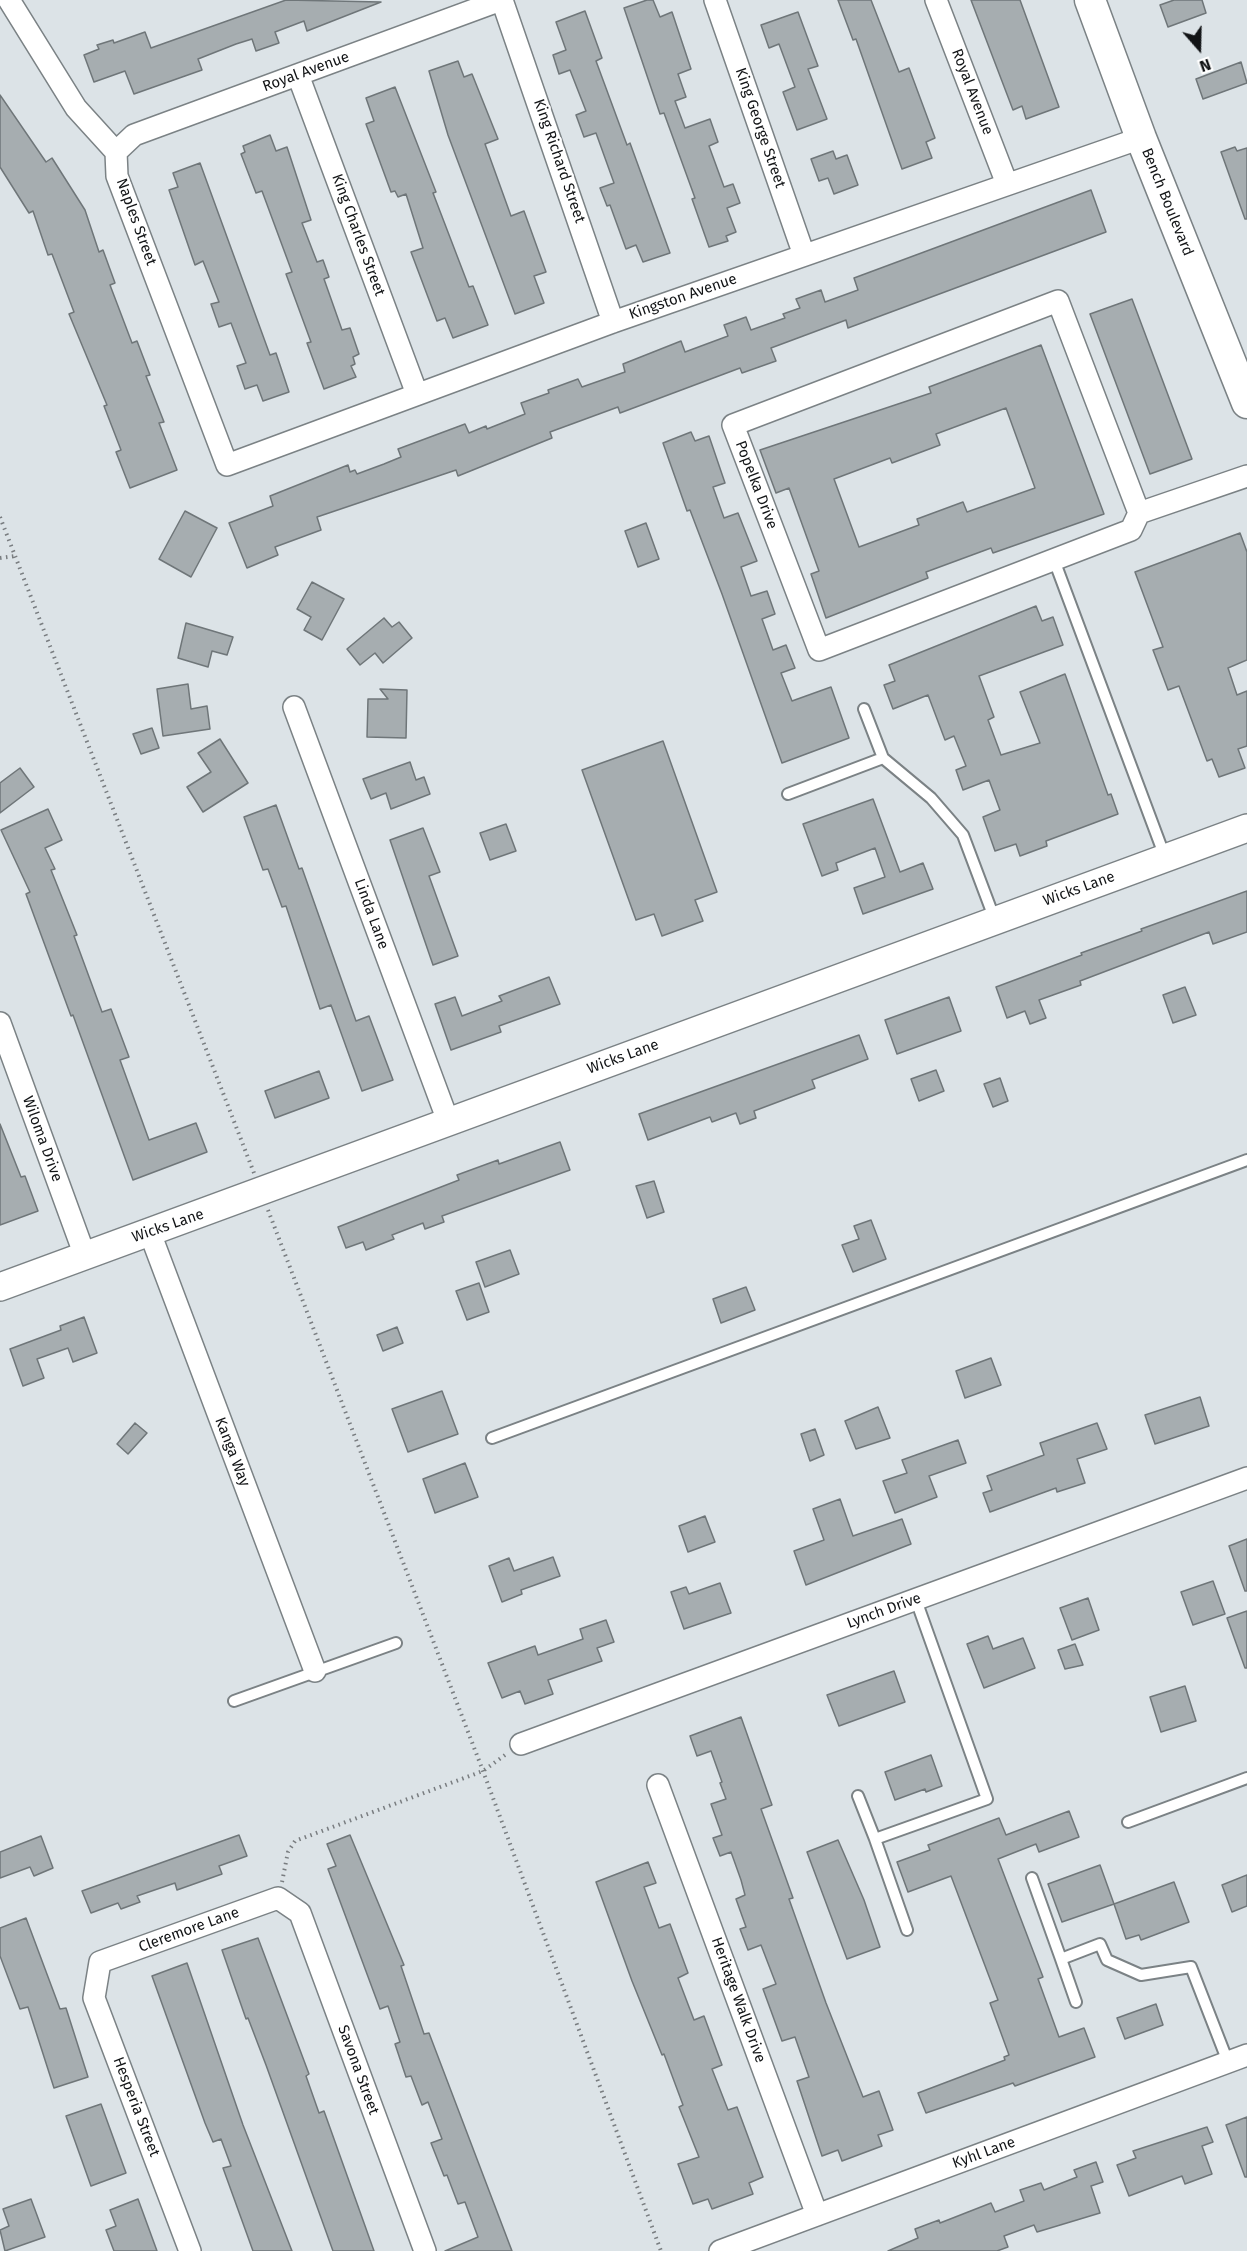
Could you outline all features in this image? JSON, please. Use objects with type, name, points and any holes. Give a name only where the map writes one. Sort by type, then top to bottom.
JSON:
[{"type":"main road","name":"Bench Boulevard","points":[[1090,0],[1141,138],[1247,403]]},
{"type":"street","points":[[9,0],[76,108],[116,152]]},
{"type":"street","name":"Royal Avenue","points":[[116,152],[135,135],[502,0]]},
{"type":"street","name":"King Richard Street","points":[[502,0],[613,322]]},
{"type":"street","name":"King George Street","points":[[715,0],[804,255]]},
{"type":"street","name":"Royal Avenue","points":[[936,0],[1007,184]]},
{"type":"street","name":"King Charles Street","points":[[298,75],[417,394]]},
{"type":"street","name":"Kingston Avenue","points":[[227,465],[613,322],[1141,138]]},
{"type":"street","name":"Naples Street","points":[[116,152],[117,176],[227,465]]},
{"type":"street","name":"Popelka Drive","points":[[1058,301],[1139,513],[1131,531],[819,650],[734,425],[1058,301]]},
{"type":"street","points":[[1139,513],[1247,476]]},
{"type":"street","name":"Linda Lane","points":[[294,707],[448,1121]]},
{"type":"street","name":"Wicks Lane","points":[[0,1287],[262,1193],[448,1121],[1247,828]]},
{"type":"street","name":"Wiloma Drive","points":[[0,1023],[85,1256]]},
{"type":"street","name":"Kanga Way","points":[[150,1233],[315,1671]]},
{"type":"street","name":"Lynch Drive","points":[[521,1744],[1247,1479]]},
{"type":"street","name":"Heritage Walk Drive","points":[[658,1785],[817,2215]]},
{"type":"street","name":"Cleremore Lane","points":[[100,1962],[278,1898]]},
{"type":"street","name":"Savona Street","points":[[278,1898],[300,1913],[425,2251]]},
{"type":"street","name":"Hesperia Street","points":[[100,1962],[94,1998],[190,2251]]},
{"type":"street","name":"Kyhl Lane","points":[[720,2251],[1237,2058]]},
{"type":"lane","points":[[1054,560],[1165,858]]},
{"type":"lane","points":[[864,709],[883,758],[931,798],[963,835],[995,920]]},
{"type":"lane","points":[[789,794],[883,758]]},
{"type":"lane","points":[[492,1438],[1247,1160]]},
{"type":"lane","points":[[874,1839],[987,1799],[915,1600]]},
{"type":"lane","points":[[234,1701],[396,1643]]},
{"type":"lane","points":[[1128,1822],[1247,1778]]},
{"type":"lane","points":[[858,1796],[907,1930]]},
{"type":"lane","points":[[1032,1878],[1076,2002]]},
{"type":"lane","points":[[1061,1959],[1100,1944],[1107,1960],[1141,1975],[1191,1967],[1237,2058]]},
{"type":"path","points":[[0,517],[483,1771],[661,2251]]},
{"type":"path","points":[[0,558],[15,556]]},
{"type":"path","points":[[278,1898],[288,1852],[295,1841],[483,1771],[521,1744]]},
{"type":"building","points":[[286,0],[381,2],[307,31],[304,21],[275,32],[279,43],[256,51],[252,39],[236,44],[198,59],[202,70],[134,94],[125,71],[94,82],[84,55],[99,49],[97,45],[113,40],[114,43],[145,32],[151,48]]},
{"type":"building","points":[[653,0],[660,17],[672,12],[691,69],[678,74],[686,97],[675,101],[685,128],[710,119],[718,142],[709,146],[724,187],[733,184],[740,203],[727,208],[736,232],[726,236],[728,241],[709,247],[692,199],[695,198],[664,113],[660,114],[624,8]]},
{"type":"building","points":[[838,0],[871,0],[899,72],[909,68],[935,138],[926,142],[932,158],[902,169],[856,39],[853,40]]},
{"type":"building","points":[[971,0],[1020,0],[1059,107],[1026,119],[1022,106],[1013,110]]},
{"type":"building","points":[[1174,0],[1202,0],[1206,13],[1168,27],[1160,5]]},
{"type":"building","points":[[585,11],[602,58],[596,61],[627,145],[630,143],[670,253],[643,262],[636,245],[626,249],[610,205],[607,206],[600,188],[614,183],[596,133],[584,137],[576,115],[586,111],[570,70],[559,74],[553,55],[566,50],[556,22]]},
{"type":"building","points":[[798,12],[818,66],[808,69],[827,119],[797,130],[783,92],[795,87],[779,44],[769,48],[761,25]]},
{"type":"building","points":[[458,61],[464,77],[472,74],[498,139],[485,144],[511,216],[524,211],[546,272],[534,276],[544,303],[515,314],[448,135],[429,71]]},
{"type":"building","points":[[1241,62],[1247,83],[1203,99],[1196,79]]},
{"type":"building","points":[[395,87],[436,192],[433,193],[469,287],[473,286],[488,325],[453,338],[445,318],[437,321],[411,252],[423,248],[406,194],[398,197],[395,191],[391,192],[366,124],[374,121],[366,98]]},
{"type":"building","points":[[0,95],[46,162],[52,158],[85,210],[99,252],[103,250],[115,283],[110,285],[132,343],[137,341],[150,375],[146,376],[164,422],[159,423],[177,470],[130,488],[116,452],[121,450],[104,406],[107,405],[69,314],[74,312],[52,254],[48,255],[33,211],[29,213],[0,167]]},
{"type":"building","points":[[270,135],[276,151],[287,147],[311,220],[302,223],[317,262],[323,260],[329,277],[324,279],[342,330],[350,328],[359,354],[353,357],[355,364],[351,366],[356,377],[324,389],[307,343],[311,342],[286,274],[292,272],[262,191],[256,193],[241,154],[245,152],[243,146]]},
{"type":"building","points":[[1235,147],[1237,151],[1247,148],[1247,219],[1245,219],[1221,152]]},
{"type":"building","points":[[833,151],[836,159],[847,155],[858,185],[834,194],[828,178],[819,181],[811,159]]},
{"type":"building","points":[[200,163],[270,355],[276,353],[289,392],[263,401],[257,385],[245,389],[237,366],[246,363],[231,323],[219,327],[211,304],[219,302],[203,261],[195,265],[169,190],[178,187],[173,173]]},
{"type":"building","points":[[1091,190],[1106,232],[848,328],[846,320],[771,348],[776,361],[742,373],[740,368],[620,413],[618,407],[550,432],[552,438],[458,476],[456,470],[317,517],[321,530],[275,547],[278,555],[247,568],[229,523],[273,506],[270,496],[348,465],[350,472],[355,470],[357,474],[401,457],[398,449],[465,424],[469,433],[486,426],[487,429],[525,414],[521,403],[549,393],[548,390],[578,379],[582,387],[625,372],[623,364],[681,341],[685,352],[728,336],[724,325],[746,317],[751,330],[785,318],[783,314],[800,308],[796,299],[821,290],[825,302],[858,290],[854,278]]},
{"type":"building","points":[[1132,299],[1192,459],[1150,474],[1090,314]]},
{"type":"building","points":[[1041,345],[1104,514],[993,553],[991,548],[926,572],[928,578],[826,618],[811,574],[819,571],[789,488],[776,493],[760,450],[931,393],[929,387]],"holes":[[[1006,408],[1035,488],[967,512],[963,502],[917,519],[919,525],[859,547],[834,479],[890,458],[892,463],[940,445],[936,434]]]},
{"type":"building","points":[[691,432],[695,441],[709,436],[725,483],[713,487],[724,518],[738,513],[757,561],[741,567],[751,596],[767,591],[775,614],[762,619],[773,650],[786,645],[795,668],[781,673],[792,701],[831,687],[849,738],[782,763],[722,594],[690,510],[687,511],[663,443]]},
{"type":"building","points":[[185,511],[217,528],[191,577],[159,559]]},
{"type":"building","points":[[646,523],[659,559],[638,567],[625,531]]},
{"type":"building","points":[[1240,533],[1247,552],[1247,660],[1228,668],[1237,695],[1247,691],[1247,746],[1238,749],[1245,768],[1219,777],[1212,759],[1207,761],[1179,686],[1168,690],[1153,650],[1163,647],[1135,572]]},
{"type":"building","points":[[312,582],[344,599],[322,640],[304,630],[311,617],[297,609]]},
{"type":"building","points":[[1036,606],[1042,621],[1053,617],[1063,645],[979,676],[994,717],[988,720],[1001,755],[1040,743],[1020,692],[1065,674],[1108,795],[1111,794],[1118,814],[1046,841],[1047,846],[1020,856],[1016,844],[995,851],[983,817],[1000,810],[989,780],[963,790],[956,770],[966,766],[954,736],[945,740],[928,695],[893,709],[884,685],[895,681],[889,665]]},
{"type":"building","points":[[384,618],[392,627],[399,622],[412,638],[383,663],[375,653],[360,665],[347,649]]},
{"type":"building","points":[[186,623],[233,637],[227,655],[212,651],[208,667],[178,658]]},
{"type":"building","points":[[188,684],[191,709],[207,706],[210,729],[163,736],[157,689]]},
{"type":"building","points":[[380,689],[407,690],[406,738],[367,737],[368,699],[388,699]]},
{"type":"building","points":[[152,728],[159,748],[141,754],[133,734]]},
{"type":"building","points":[[220,739],[248,783],[203,812],[187,787],[211,772],[198,753]]},
{"type":"building","points":[[663,741],[717,892],[695,900],[703,921],[662,936],[654,914],[636,920],[582,770]]},
{"type":"building","points":[[410,762],[416,780],[424,777],[430,794],[391,809],[386,793],[371,799],[363,779]]},
{"type":"building","points":[[20,768],[34,787],[0,813],[0,783]]},
{"type":"building","points":[[873,799],[900,872],[923,863],[933,889],[863,914],[854,888],[885,877],[875,848],[836,863],[838,870],[822,876],[803,824]]},
{"type":"building","points":[[276,805],[299,869],[302,868],[356,1021],[369,1016],[393,1080],[362,1091],[331,1005],[320,1009],[286,906],[282,907],[268,869],[263,870],[244,817]]},
{"type":"building","points":[[48,809],[62,840],[45,848],[55,869],[51,870],[77,935],[74,936],[102,1012],[111,1009],[129,1057],[120,1060],[149,1140],[196,1123],[207,1152],[133,1180],[26,894],[30,892],[1,830]]},
{"type":"building","points":[[506,824],[516,851],[490,860],[480,833]]},
{"type":"building","points":[[423,828],[440,872],[429,876],[458,956],[433,965],[390,840]]},
{"type":"building","points":[[1247,891],[1247,932],[1213,944],[1209,932],[1080,981],[1081,985],[1039,1000],[1046,1018],[1030,1024],[1025,1011],[1007,1018],[996,987],[1142,931],[1141,929]]},
{"type":"building","points":[[549,977],[560,1004],[499,1026],[501,1032],[451,1050],[435,1004],[455,997],[462,1016],[502,1001],[499,996]]},
{"type":"building","points":[[1185,987],[1196,1015],[1173,1023],[1163,995]]},
{"type":"building","points":[[949,997],[961,1031],[897,1054],[885,1020]]},
{"type":"building","points":[[859,1035],[868,1059],[812,1080],[815,1088],[754,1111],[756,1118],[740,1124],[736,1113],[712,1122],[710,1117],[648,1140],[639,1114]]},
{"type":"building","points":[[936,1070],[944,1091],[919,1101],[911,1079]]},
{"type":"building","points":[[319,1071],[329,1098],[275,1118],[265,1091]]},
{"type":"building","points":[[1000,1078],[1008,1101],[993,1107],[984,1084]]},
{"type":"building","points":[[0,1124],[21,1177],[25,1176],[38,1211],[0,1225]]},
{"type":"building","points":[[560,1142],[570,1170],[442,1216],[444,1222],[425,1229],[423,1223],[392,1235],[394,1239],[366,1250],[363,1242],[346,1248],[338,1227],[459,1180],[457,1175],[498,1160],[499,1164]]},
{"type":"building","points":[[654,1181],[664,1212],[647,1218],[636,1186]]},
{"type":"building","points":[[871,1220],[886,1259],[853,1272],[842,1245],[859,1239],[854,1226]]},
{"type":"building","points":[[510,1250],[519,1274],[485,1287],[476,1262]]},
{"type":"building","points":[[479,1283],[489,1312],[467,1320],[456,1291]]},
{"type":"building","points":[[746,1287],[755,1310],[721,1323],[713,1299]]},
{"type":"building","points":[[84,1317],[97,1353],[73,1362],[68,1348],[37,1359],[44,1378],[23,1386],[10,1349],[61,1330],[60,1326]]},
{"type":"building","points":[[397,1327],[403,1343],[383,1351],[377,1335]]},
{"type":"building","points":[[991,1358],[1001,1385],[965,1398],[956,1371]]},
{"type":"building","points":[[442,1391],[458,1434],[408,1452],[392,1409]]},
{"type":"building","points":[[1200,1397],[1209,1426],[1155,1444],[1145,1415]]},
{"type":"building","points":[[878,1407],[890,1438],[856,1449],[845,1421]]},
{"type":"building","points":[[135,1423],[147,1433],[128,1454],[117,1444]]},
{"type":"building","points":[[1097,1423],[1107,1449],[1077,1459],[1085,1483],[1057,1492],[1056,1488],[990,1512],[983,1493],[992,1490],[987,1476],[1044,1455],[1040,1443]]},
{"type":"building","points":[[815,1429],[824,1455],[810,1461],[801,1434]]},
{"type":"building","points":[[958,1440],[966,1463],[929,1476],[937,1497],[895,1513],[883,1481],[907,1473],[902,1460]]},
{"type":"building","points":[[465,1463],[478,1497],[435,1513],[423,1479]]},
{"type":"building","points":[[840,1499],[853,1536],[902,1519],[911,1544],[806,1585],[794,1551],[824,1540],[813,1509]]},
{"type":"building","points":[[705,1516],[715,1542],[688,1552],[679,1526]]},
{"type":"building","points":[[1247,1539],[1247,1591],[1245,1591],[1229,1546]]},
{"type":"building","points":[[553,1557],[560,1576],[521,1590],[522,1594],[502,1602],[489,1566],[509,1558],[514,1571]]},
{"type":"building","points":[[1213,1581],[1225,1614],[1193,1625],[1181,1592]]},
{"type":"building","points":[[720,1583],[731,1613],[684,1629],[671,1592],[686,1587],[689,1594]]},
{"type":"building","points":[[1088,1598],[1099,1630],[1072,1640],[1060,1608]]},
{"type":"building","points":[[1247,1611],[1247,1668],[1245,1668],[1227,1618]]},
{"type":"building","points":[[606,1620],[614,1642],[597,1648],[602,1661],[548,1680],[553,1694],[525,1704],[520,1691],[502,1698],[488,1663],[535,1646],[538,1655],[583,1639],[580,1629]]},
{"type":"building","points":[[988,1636],[993,1649],[1023,1638],[1035,1668],[984,1688],[967,1644]]},
{"type":"building","points":[[1075,1644],[1083,1665],[1065,1669],[1058,1650]]},
{"type":"building","points":[[894,1671],[905,1702],[839,1726],[827,1695]]},
{"type":"building","points":[[1185,1686],[1196,1721],[1161,1732],[1150,1697]]},
{"type":"building","points":[[741,1717],[772,1805],[761,1809],[793,1898],[789,1899],[826,2003],[863,2097],[879,2091],[893,2130],[878,2135],[882,2146],[842,2161],[838,2150],[822,2156],[797,2081],[809,2077],[795,2037],[782,2041],[763,1989],[776,1984],[761,1945],[748,1950],[740,1929],[746,1927],[736,1899],[745,1895],[741,1880],[731,1852],[720,1856],[713,1838],[722,1835],[711,1804],[726,1799],[711,1751],[697,1756],[690,1736]]},
{"type":"building","points":[[931,1755],[942,1786],[926,1792],[925,1789],[895,1800],[885,1772]]},
{"type":"building","points":[[1069,1811],[1079,1837],[1039,1852],[1036,1844],[998,1859],[1043,1977],[1038,1979],[1059,2037],[1084,2028],[1095,2057],[1015,2086],[1013,2083],[926,2113],[918,2093],[1005,2060],[1004,2057],[1009,2055],[990,2003],[998,2000],[951,1876],[908,1892],[897,1862],[930,1850],[928,1845],[999,1818],[1006,1835]]},
{"type":"building","points":[[239,1835],[247,1856],[219,1866],[222,1874],[177,1890],[175,1883],[137,1896],[140,1902],[121,1909],[118,1903],[91,1913],[82,1891]]},
{"type":"building","points":[[350,1835],[404,1965],[401,1966],[424,2034],[429,2033],[512,2251],[445,2251],[478,2237],[465,2202],[458,2204],[447,2175],[444,2176],[431,2143],[442,2139],[428,2102],[422,2105],[411,2076],[406,2077],[395,2044],[400,2042],[388,2006],[380,2009],[328,1869],[336,1866],[327,1844]]},
{"type":"building","points":[[41,1836],[53,1868],[34,1876],[30,1867],[0,1878],[0,1852]]},
{"type":"building","points":[[838,1840],[864,1900],[880,1947],[847,1959],[807,1852]]},
{"type":"building","points":[[648,1862],[656,1883],[644,1887],[659,1928],[670,1924],[688,1973],[678,1978],[694,2020],[704,2016],[722,2065],[712,2069],[728,2110],[737,2107],[763,2177],[749,2183],[753,2194],[712,2209],[708,2199],[693,2204],[678,2164],[699,2157],[679,2107],[683,2105],[664,2054],[662,2055],[632,1981],[596,1882]]},
{"type":"building","points":[[1100,1865],[1114,1904],[1062,1922],[1048,1884]]},
{"type":"building","points":[[1247,1875],[1247,1906],[1232,1912],[1222,1885]]},
{"type":"building","points":[[1174,1882],[1189,1922],[1141,1940],[1139,1935],[1126,1939],[1114,1904]]},
{"type":"building","points":[[26,1918],[60,2009],[66,2008],[88,2077],[54,2088],[28,2007],[20,2009],[0,1956],[0,1928]]},
{"type":"building","points":[[258,1938],[309,2074],[306,2076],[319,2113],[324,2111],[374,2251],[333,2251],[266,2065],[248,2018],[246,2019],[222,1950]]},
{"type":"building","points":[[187,1963],[243,2125],[292,2251],[253,2251],[223,2168],[231,2166],[221,2139],[213,2142],[205,2123],[152,1976]]},
{"type":"building","points":[[1156,2004],[1163,2025],[1125,2039],[1117,2018]]},
{"type":"building","points":[[101,2104],[126,2173],[91,2186],[66,2116]]},
{"type":"building","points":[[1247,2117],[1247,2177],[1245,2177],[1226,2125]]},
{"type":"building","points":[[1207,2127],[1213,2142],[1202,2146],[1212,2174],[1185,2184],[1182,2176],[1129,2196],[1117,2165],[1136,2158],[1133,2151]]},
{"type":"building","points":[[1096,2162],[1103,2182],[1091,2186],[1100,2213],[1037,2232],[1034,2225],[1004,2236],[1008,2247],[997,2251],[888,2251],[918,2238],[915,2229],[939,2220],[940,2223],[991,2203],[995,2212],[1024,2201],[1020,2190],[1041,2183],[1044,2190],[1077,2177],[1074,2170]]},
{"type":"building","points":[[31,2199],[45,2237],[5,2251],[0,2230],[9,2226],[3,2209]]},
{"type":"building","points":[[138,2199],[157,2251],[114,2251],[106,2230],[116,2226],[110,2210]]}]
